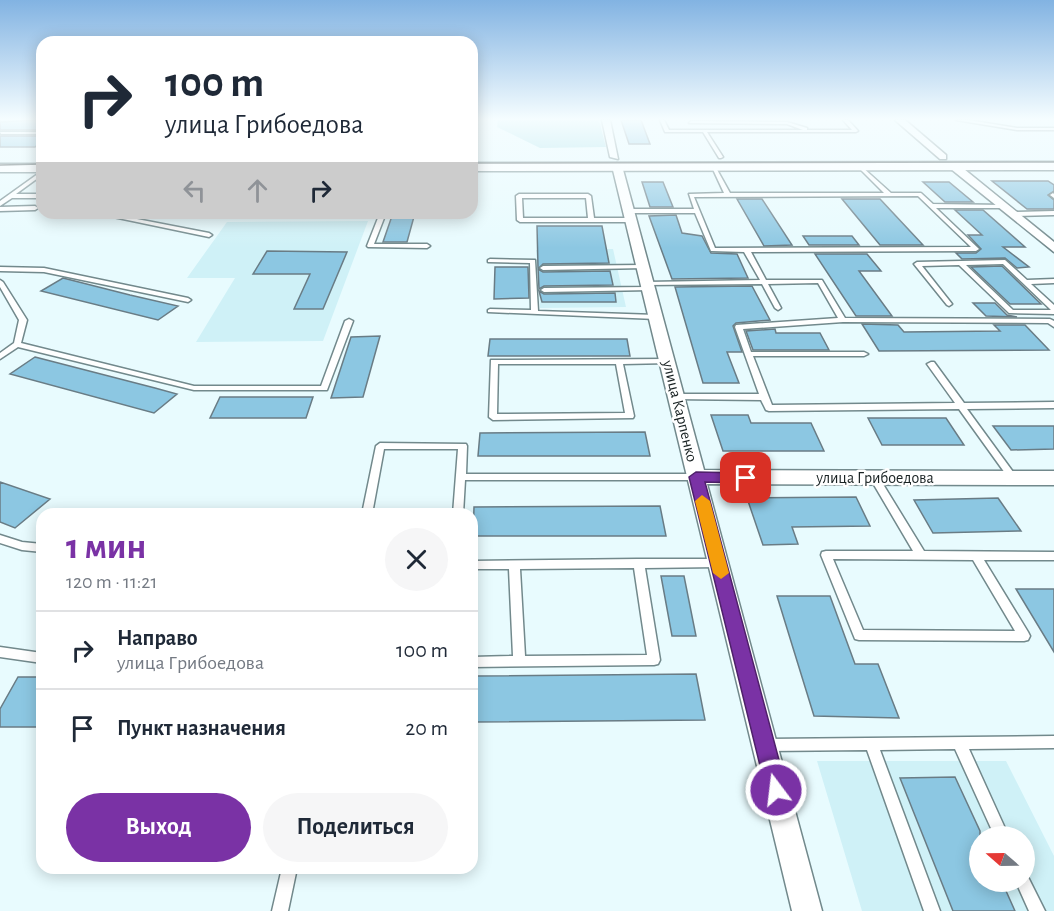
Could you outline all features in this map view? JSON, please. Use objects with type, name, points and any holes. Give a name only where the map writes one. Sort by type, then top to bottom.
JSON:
[{"type":"main road","points":[[478,167],[601,163]]},
{"type":"main road","points":[[732,163],[861,167],[1054,166]]},
{"type":"main road","points":[[950,163],[955,166]]},
{"type":"main road","points":[[0,168],[36,168]]},
{"type":"street","name":"улица Карпенко","points":[[616,163],[807,911]]},
{"type":"street","points":[[955,166],[1054,248]]},
{"type":"street","name":"улица Грибоедова","points":[[696,477],[1054,478]]},
{"type":"lane","points":[[717,163],[728,195]]},
{"type":"lane","points":[[861,167],[889,194]]},
{"type":"lane","points":[[1,202],[36,177]]},
{"type":"lane","points":[[919,194],[976,249],[713,250],[691,195],[728,195],[919,194]]},
{"type":"lane","points":[[10,196],[36,196]]},
{"type":"lane","points":[[591,220],[588,196],[519,196],[520,220],[591,220],[696,211]]},
{"type":"lane","points":[[931,206],[1054,213]]},
{"type":"lane","points":[[0,209],[35,208]]},
{"type":"lane","points":[[126,219],[210,236]]},
{"type":"lane","points":[[381,219],[370,246],[427,246]]},
{"type":"lane","points":[[746,249],[778,308]]},
{"type":"lane","points":[[490,261],[532,261],[535,311]]},
{"type":"lane","points":[[949,304],[917,264],[1005,262],[1054,310]]},
{"type":"lane","points":[[961,263],[1011,312],[1054,310]]},
{"type":"lane","points":[[543,268],[646,280],[820,281],[843,320]]},
{"type":"lane","points":[[0,269],[44,270],[188,300]]},
{"type":"lane","points":[[544,290],[646,280]]},
{"type":"lane","points":[[1025,282],[1054,281]]},
{"type":"lane","points":[[0,282],[23,320],[17,344],[0,357]]},
{"type":"lane","points":[[490,311],[656,317]]},
{"type":"lane","points":[[1054,325],[1050,321],[843,320],[739,327],[769,408],[1054,405]]},
{"type":"lane","points":[[17,344],[194,388],[324,388],[349,321]]},
{"type":"lane","points":[[748,354],[864,354]]},
{"type":"lane","points":[[619,361],[630,416],[493,417],[494,362],[619,361],[667,361]]},
{"type":"lane","points":[[931,364],[1013,478]]},
{"type":"lane","points":[[676,397],[764,396]]},
{"type":"lane","points":[[368,508],[380,446],[463,446],[458,508]]},
{"type":"lane","points":[[460,477],[696,477]]},
{"type":"lane","points":[[875,478],[921,555]]},
{"type":"lane","points":[[0,539],[22,546],[36,547]]},
{"type":"lane","points":[[976,555],[1024,636],[859,635],[826,555],[976,555],[1054,556]]},
{"type":"lane","points":[[478,662],[654,660],[639,563]]},
{"type":"lane","points":[[478,565],[718,563]]},
{"type":"lane","points":[[514,564],[519,661]]},
{"type":"lane","points":[[0,652],[36,657]]},
{"type":"lane","points":[[764,745],[1054,742]]},
{"type":"lane","points":[[959,743],[997,826]]},
{"type":"lane","points":[[871,744],[932,911]]},
{"type":"lane","points":[[280,911],[289,874]]},
{"type":"lane","points":[[1027,892],[1036,911]]},
{"type":"shaded area","points":[[368,221],[323,341],[196,342],[235,278],[187,278],[227,222]]},
{"type":"shaded area","points":[[613,249],[626,307],[540,308],[536,250]]},
{"type":"shaded area","points":[[817,761],[1006,761],[1054,856],[1054,911],[862,911]]},
{"type":"building","points":[[992,181],[1048,181],[1054,185],[1054,191],[1048,195],[1054,200],[1054,209],[1027,209]]},
{"type":"building","points":[[642,182],[663,182],[673,207],[650,207]]},
{"type":"building","points":[[923,182],[949,182],[973,202],[945,202]]},
{"type":"building","points":[[737,199],[762,199],[792,245],[764,246]]},
{"type":"building","points":[[842,199],[880,199],[923,245],[880,245]]},
{"type":"building","points":[[955,210],[983,210],[1025,247],[1003,247],[1029,267],[1017,268],[1005,258],[962,259],[956,253],[976,253],[981,249],[968,235],[982,235]]},
{"type":"building","points":[[676,215],[682,233],[702,236],[711,253],[737,254],[748,278],[672,279],[649,216]]},
{"type":"building","points":[[391,219],[413,219],[407,242],[383,242]]},
{"type":"building","points":[[537,226],[602,226],[609,263],[543,264],[538,269]]},
{"type":"building","points":[[803,236],[852,236],[859,245],[809,245]]},
{"type":"building","points":[[267,251],[347,252],[323,309],[294,309],[310,274],[253,274]]},
{"type":"building","points":[[815,254],[867,254],[881,271],[859,271],[892,316],[856,316]]},
{"type":"building","points":[[1002,266],[1041,304],[1010,304],[971,267]]},
{"type":"building","points":[[495,267],[528,267],[529,298],[494,299]]},
{"type":"building","points":[[538,269],[543,272],[610,271],[613,285],[544,286],[539,289]]},
{"type":"building","points":[[63,278],[178,306],[158,320],[41,291]]},
{"type":"building","points":[[752,286],[770,320],[736,323],[733,326],[742,352],[727,352],[739,383],[703,383],[675,287]]},
{"type":"building","points":[[539,291],[544,294],[615,293],[616,302],[542,302]]},
{"type":"building","points":[[973,303],[995,303],[1007,315],[1017,317],[986,316]]},
{"type":"building","points":[[862,324],[898,325],[904,332],[1000,331],[994,325],[1025,325],[1049,350],[879,351]]},
{"type":"building","points":[[775,329],[776,333],[820,333],[829,350],[753,350],[746,331]]},
{"type":"building","points":[[380,336],[363,397],[331,398],[351,337]]},
{"type":"building","points":[[490,339],[627,339],[630,356],[488,356]]},
{"type":"building","points":[[35,357],[177,394],[154,413],[10,374]]},
{"type":"building","points":[[220,397],[313,397],[306,418],[210,418]]},
{"type":"building","points":[[711,415],[748,415],[751,423],[811,423],[824,451],[723,451]]},
{"type":"building","points":[[868,418],[946,418],[964,445],[882,445]]},
{"type":"building","points":[[993,426],[1054,426],[1054,449],[1011,450]]},
{"type":"building","points":[[645,432],[650,456],[478,456],[480,433]]},
{"type":"building","points":[[0,482],[50,499],[36,508],[36,511],[15,528],[0,522]]},
{"type":"building","points":[[856,497],[870,526],[792,527],[798,544],[763,545],[747,498]]},
{"type":"building","points":[[998,498],[1021,531],[933,533],[914,500]]},
{"type":"building","points":[[660,506],[666,536],[478,536],[478,508],[474,507]]},
{"type":"building","points":[[661,576],[684,576],[696,636],[672,636]]},
{"type":"building","points":[[1016,589],[1054,589],[1054,652]]},
{"type":"building","points":[[777,596],[830,596],[855,664],[878,664],[899,718],[814,716]]},
{"type":"building","points":[[696,674],[705,720],[478,722],[478,676]]},
{"type":"building","points":[[18,677],[36,677],[36,727],[0,727],[0,709]]},
{"type":"building","points":[[955,777],[978,826],[969,826],[969,892],[1006,892],[1015,911],[953,911],[900,778]]},
{"type":"tram line","points":[[478,163],[755,163]]},
{"type":"tram line","points":[[0,165],[36,164]]},
{"type":"slow traffic","points":[[702,501],[721,573]]},
{"type":"route","points":[[746,478],[696,477],[776,790]]}]
